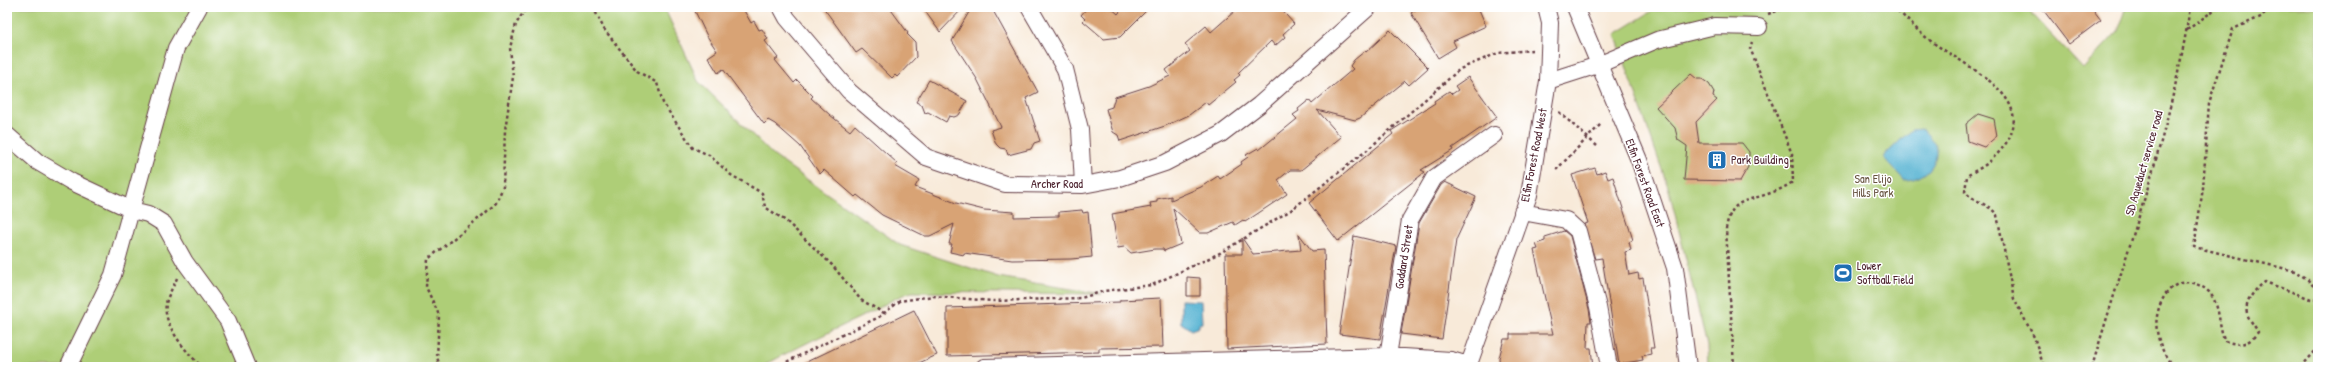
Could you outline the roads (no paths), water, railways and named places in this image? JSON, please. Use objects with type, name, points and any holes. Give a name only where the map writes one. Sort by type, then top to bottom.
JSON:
[{"type":"street","points":[[68,367],[114,275],[176,48],[199,7]]},
{"type":"street","name":"Archer Road","points":[[780,7],[787,18],[849,91],[926,157],[1005,184],[1083,185],[1120,178],[1165,163],[1221,134],[1259,105],[1369,7]]},
{"type":"street","name":"Elfin Forest Road West","points":[[1468,366],[1529,195],[1548,81],[1550,23],[1546,7]]},
{"type":"street","name":"Elfin Forest Road East","points":[[1575,7],[1639,160],[1675,268],[1688,367]]},
{"type":"street","points":[[1033,8],[1065,69],[1080,129],[1083,185]]},
{"type":"street","points":[[1548,81],[1598,65],[1657,40],[1715,26],[1758,28]]},
{"type":"street","points":[[7,134],[38,162],[72,182],[132,210],[148,214],[164,224],[185,262],[228,321],[247,367]]},
{"type":"street","name":"Goddard Street","points":[[1386,361],[1410,220],[1434,178],[1494,134]]},
{"type":"street","points":[[1522,212],[1566,220],[1578,231],[1598,307],[1609,367]]},
{"type":"street","points":[[984,367],[1451,360],[1468,366]]},
{"type":"water","points":[[1921,129],[1930,136],[1935,144],[1935,160],[1924,174],[1915,178],[1904,180],[1883,157],[1911,130]]},
{"type":"water","points":[[1181,300],[1201,301],[1202,323],[1199,324],[1199,327],[1191,330],[1181,323]]},
{"type":"place","name":"Park Building","points":[[1717,160]]},
{"type":"place","name":"Lower Softball Field","points":[[1843,273]]},
{"type":"park label","name":"San Elijo Hills Park","points":[[1873,186]]}]
